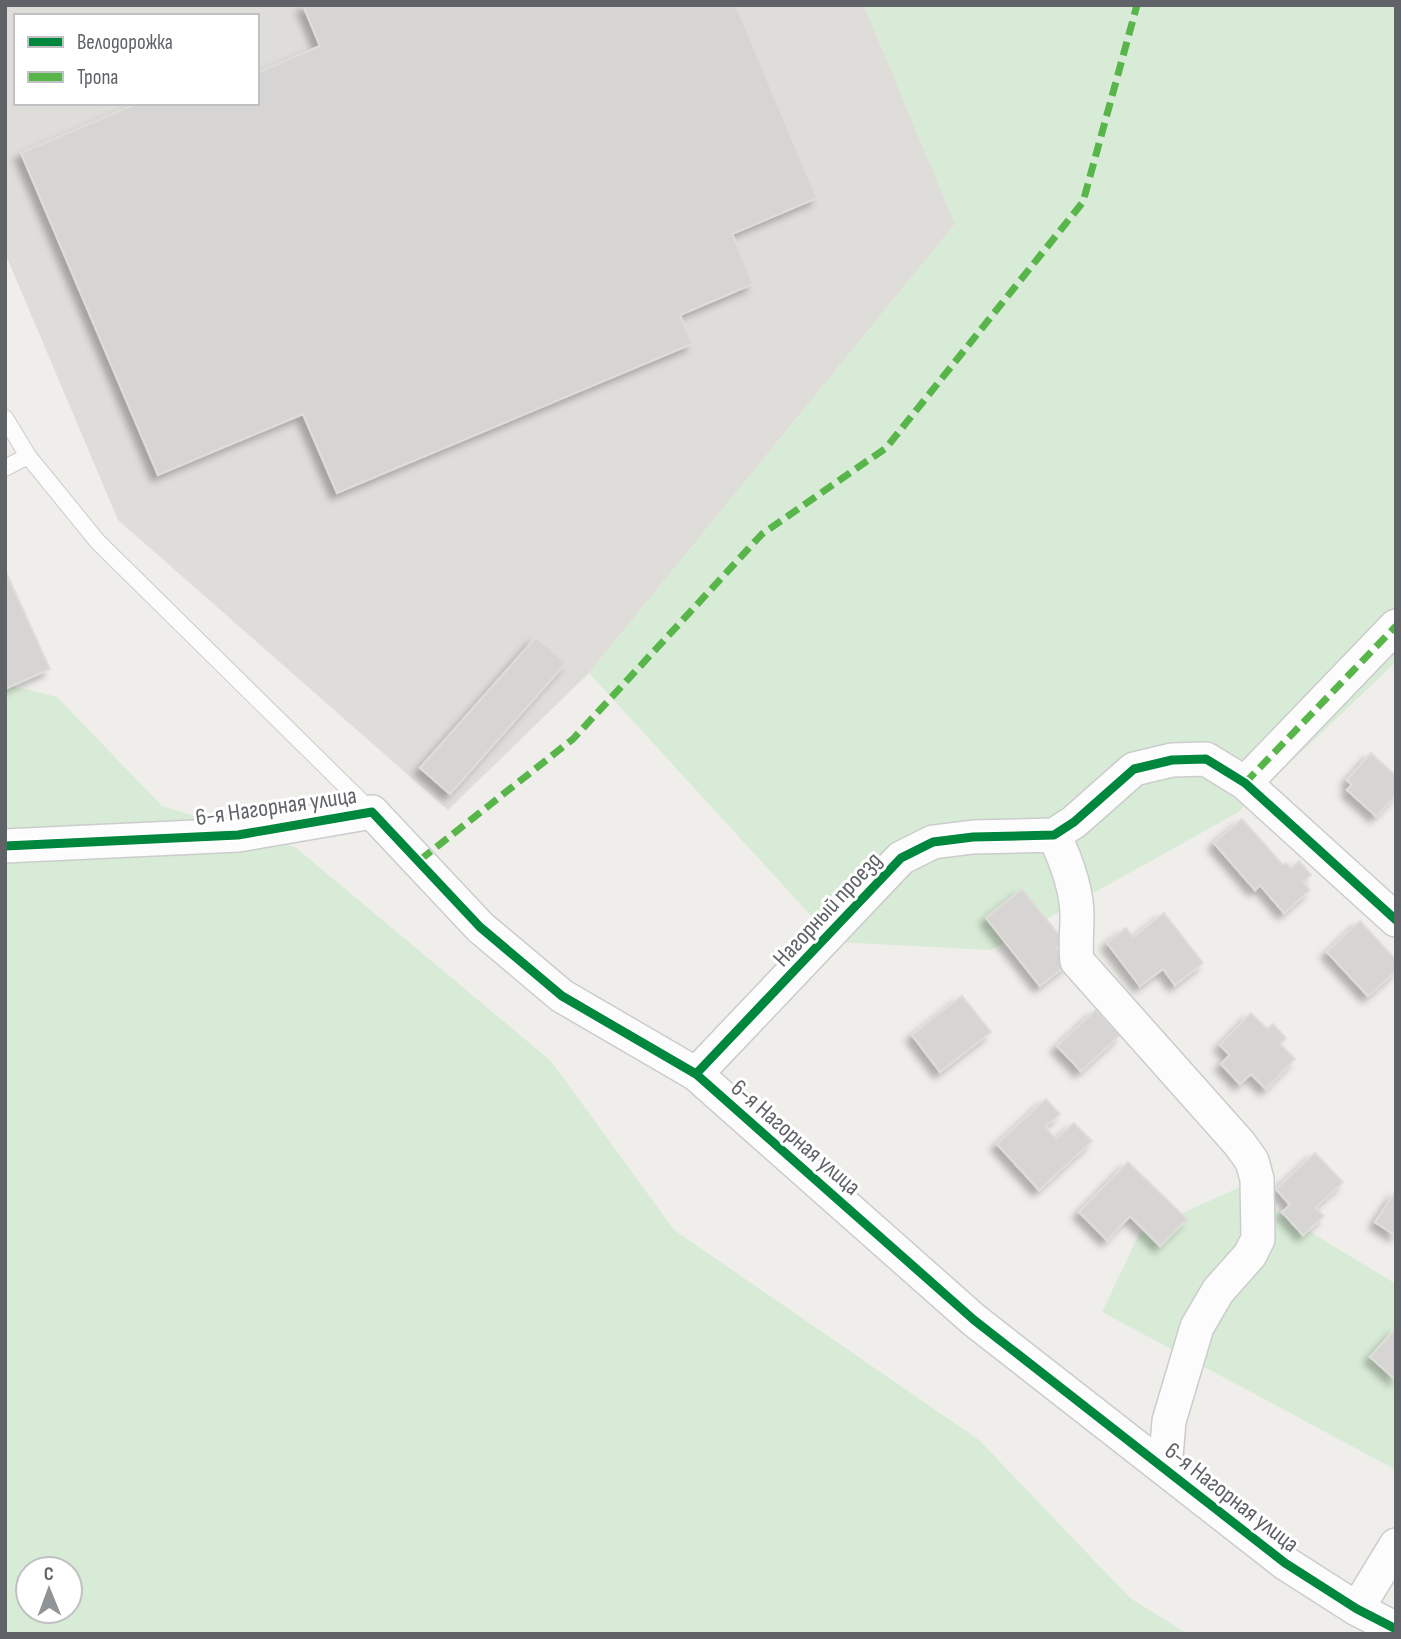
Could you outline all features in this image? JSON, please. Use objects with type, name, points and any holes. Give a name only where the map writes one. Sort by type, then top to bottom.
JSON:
[{"type":"street","points":[[1245,783],[1396,625]]},
{"type":"street","points":[[1164,1469],[1169,1421],[1197,1327],[1218,1292],[1250,1255],[1258,1239],[1257,1179],[1252,1161],[1239,1143],[1077,961],[1074,933],[1077,916],[1069,866],[1054,835],[1074,822],[1134,769],[1172,760],[1206,759],[1245,783],[1396,920]]},
{"type":"street","name":"6-я Нагорная улица","points":[[5,846],[238,835],[372,813],[480,927],[562,996],[696,1074],[974,1320],[1285,1563],[1357,1609],[1396,1629]]},
{"type":"street","name":"Нагорный проезд","points":[[696,1074],[901,858],[933,842],[973,837],[1054,835]]},
{"type":"street","points":[[1357,1609],[1396,1545]]},
{"type":"lane","points":[[5,418],[28,456],[98,542],[372,813]]},
{"type":"lane","points":[[5,467],[28,456]]},
{"type":"shaded area","points":[[5,5],[864,5],[955,224],[589,673],[448,810],[118,520],[5,253]]},
{"type":"green space","points":[[864,5],[1396,5],[1396,662],[1237,813],[991,950],[835,942],[589,673],[955,224]]},
{"type":"green space","points":[[5,684],[57,697],[162,806],[295,847],[551,1061],[674,1230],[979,1440],[1130,1598],[1188,1634],[5,1634]]},
{"type":"green space","points":[[1238,1188],[1396,1284],[1396,1470],[1102,1312],[1140,1232]]},
{"type":"building","points":[[303,5],[736,5],[817,198],[732,234],[753,284],[680,315],[692,344],[337,493],[303,414],[158,475],[21,153],[133,105],[259,105],[259,72],[320,46]]},
{"type":"building","points":[[5,570],[50,669],[5,689]]},
{"type":"building","points":[[536,637],[566,663],[450,794],[420,768]]},
{"type":"building","points":[[1371,753],[1396,776],[1396,795],[1376,816],[1347,790],[1352,785],[1347,780]]},
{"type":"building","points":[[1242,819],[1283,865],[1286,863],[1291,869],[1299,861],[1311,875],[1303,882],[1310,890],[1284,913],[1260,885],[1255,890],[1214,843]]},
{"type":"building","points":[[1022,889],[1064,941],[1056,948],[1069,963],[1040,986],[986,918]]},
{"type":"building","points":[[1164,913],[1203,963],[1175,985],[1163,969],[1140,986],[1107,943],[1126,928],[1133,937]]},
{"type":"building","points":[[1360,921],[1396,960],[1396,971],[1368,996],[1327,952]]},
{"type":"building","points":[[962,996],[991,1032],[940,1072],[912,1035]]},
{"type":"building","points":[[1096,1010],[1120,1035],[1081,1071],[1057,1046]]},
{"type":"building","points":[[1251,1013],[1267,1029],[1273,1024],[1286,1038],[1280,1044],[1295,1059],[1266,1089],[1251,1074],[1240,1084],[1221,1064],[1230,1055],[1220,1045]]},
{"type":"building","points":[[1046,1099],[1060,1114],[1045,1127],[1056,1139],[1074,1123],[1092,1141],[1039,1190],[997,1144]]},
{"type":"building","points":[[1315,1153],[1343,1182],[1315,1208],[1324,1216],[1303,1235],[1282,1212],[1290,1205],[1276,1189]]},
{"type":"building","points":[[1128,1162],[1187,1219],[1160,1246],[1130,1216],[1107,1240],[1079,1212]]},
{"type":"building","points":[[1396,1191],[1396,1236],[1375,1222]]},
{"type":"building","points":[[1396,1328],[1396,1380],[1370,1357]]},
{"type":"marked path","points":[[420,860],[573,739],[762,534],[886,448],[1083,202],[1137,5]]},
{"type":"marked path","points":[[1245,783],[1396,626]]},
{"type":"cycle path","points":[[696,1074],[901,858],[933,842],[973,837],[1054,835],[1074,822],[1134,769],[1172,760],[1206,759],[1245,783],[1396,920]]},
{"type":"cycle path","points":[[5,846],[238,835],[372,812],[480,927],[562,996],[696,1074],[974,1320],[1285,1563],[1357,1609],[1396,1629]]}]
